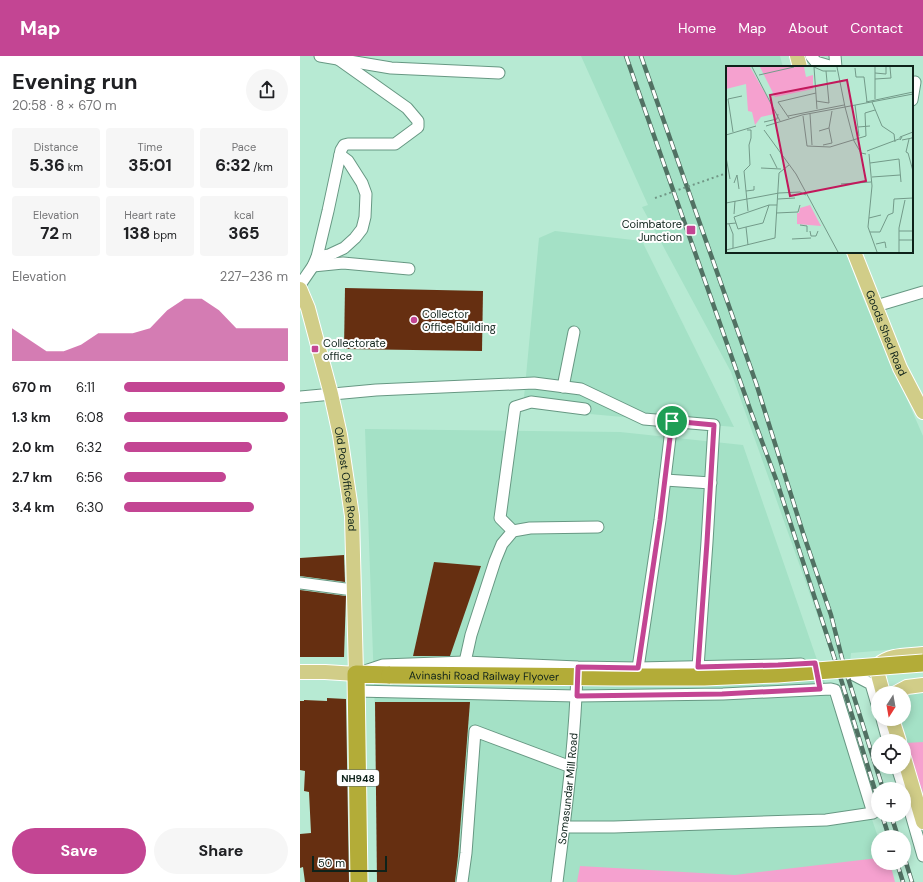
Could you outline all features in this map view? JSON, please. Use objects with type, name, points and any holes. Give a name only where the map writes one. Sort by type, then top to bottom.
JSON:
[{"type":"highway","name":"Avinashi Road Railway Flyover","points":[[361,684],[390,679],[777,674],[923,663]]},
{"type":"highway","name":"Avinashi Road Railway Flyover","points":[[390,679],[579,687],[694,687],[777,683],[923,672]]},
{"type":"highway","name":"NH948","points":[[359,882],[361,684]]},
{"type":"highway","name":"NH948","points":[[361,684],[370,882]]},
{"type":"main road","points":[[797,56],[800,66]]},
{"type":"main road","name":"Goods Shed Road","points":[[854,253],[900,368],[923,412]]},
{"type":"main road","name":"Old Post Office Road","points":[[300,289],[308,308],[331,394],[340,435],[352,516],[354,590],[361,684]]},
{"type":"main road","points":[[881,686],[877,671],[878,665],[891,657],[923,654]]},
{"type":"main road","points":[[300,672],[325,672],[361,684]]},
{"type":"main road","points":[[300,682],[361,684]]},
{"type":"main road","points":[[577,689],[595,682]]},
{"type":"main road","points":[[907,686],[923,685]]},
{"type":"main road","points":[[909,774],[923,822]]},
{"type":"street","points":[[320,56],[392,68],[499,73]]},
{"type":"street","points":[[811,56],[816,62],[830,66]]},
{"type":"street","points":[[835,56],[836,66]]},
{"type":"street","points":[[300,285],[315,262],[341,150],[344,145],[395,144],[418,127],[418,121],[407,108],[338,59]]},
{"type":"street","points":[[913,97],[917,83]]},
{"type":"street","points":[[315,262],[344,248],[356,238],[362,229],[365,216],[366,194],[362,183],[348,161],[340,156]]},
{"type":"street","points":[[315,262],[409,269]]},
{"type":"street","points":[[876,306],[923,292]]},
{"type":"street","points":[[563,387],[574,332]]},
{"type":"street","points":[[300,397],[376,390],[534,384],[581,389],[644,419],[714,425],[698,667]]},
{"type":"street","points":[[513,531],[500,518],[515,407],[531,402],[585,409]]},
{"type":"street","points":[[638,668],[660,520],[672,421]]},
{"type":"street","points":[[665,480],[710,483]]},
{"type":"street","points":[[465,662],[470,635],[495,560],[502,544],[513,531],[530,528],[598,527]]},
{"type":"street","points":[[300,583],[354,590]]},
{"type":"street","points":[[361,684],[383,665],[465,662],[638,668],[815,663],[820,689]]},
{"type":"street","name":"Somasundar Mill Road","points":[[557,882],[571,767],[578,667]]},
{"type":"street","points":[[852,674],[871,684],[872,686]]},
{"type":"street","points":[[361,684],[722,694],[820,689],[835,690],[873,813],[826,820],[614,827],[564,827]]},
{"type":"street","points":[[462,882],[466,853],[475,731],[571,767]]},
{"type":"street","points":[[911,814],[923,856]]},
{"type":"path","points":[[655,198],[726,173]]},
{"type":"shaded area","points":[[581,56],[780,56],[783,66],[726,66],[726,253],[846,253],[862,296],[923,436],[923,647],[851,653],[850,664],[834,662],[731,372],[642,207],[648,205]]},
{"type":"shaded area","points":[[555,231],[642,241],[734,427],[523,408],[539,238]]},
{"type":"shaded area","points":[[365,429],[620,432],[743,445],[871,817],[871,822],[873,822],[876,830],[871,830],[871,870],[884,870],[893,882],[381,882]]},
{"type":"shaded area","points":[[923,690],[923,793],[911,757],[911,734],[903,734],[900,726],[911,726],[911,692]]},
{"type":"shaded area","points":[[923,742],[923,793],[911,758],[911,743]]},
{"type":"shaded area","points":[[871,859],[871,870],[892,870],[895,882],[577,882],[580,866],[735,875]]},
{"type":"building","name":"Collector Office Building","points":[[345,288],[483,291],[482,351],[344,349]]},
{"type":"building","points":[[344,555],[345,582],[300,576],[300,558]]},
{"type":"building","points":[[434,562],[481,566],[450,656],[413,656]]},
{"type":"building","points":[[300,590],[346,596],[344,657],[300,657]]},
{"type":"building","points":[[327,698],[346,699],[349,882],[305,882],[303,867],[300,868],[300,834],[311,833],[309,792],[304,791],[305,771],[300,770],[300,701],[327,701]]},
{"type":"building","points":[[375,702],[470,702],[455,882],[377,882]]},
{"type":"railway","points":[[626,56],[777,482],[836,663],[872,782]]},
{"type":"railway","points":[[641,56],[756,383],[803,533],[831,615],[843,662],[881,782]]},
{"type":"railway","points":[[884,822],[887,830]]},
{"type":"railway","points":[[893,822],[896,830]]},
{"type":"railway","points":[[899,870],[903,882]]},
{"type":"railway","points":[[908,870],[912,882]]},
{"type":"place","name":"Coimbatore Junction","points":[[691,230]]},
{"type":"place","name":"Collector Office Building","points":[[414,320]]},
{"type":"place","name":"Collectorate office","points":[[315,349]]},
{"type":"route","points":[[672,421],[714,425],[698,667],[815,663],[820,689],[722,694],[577,696],[578,667],[638,668],[660,520],[672,421]]}]
